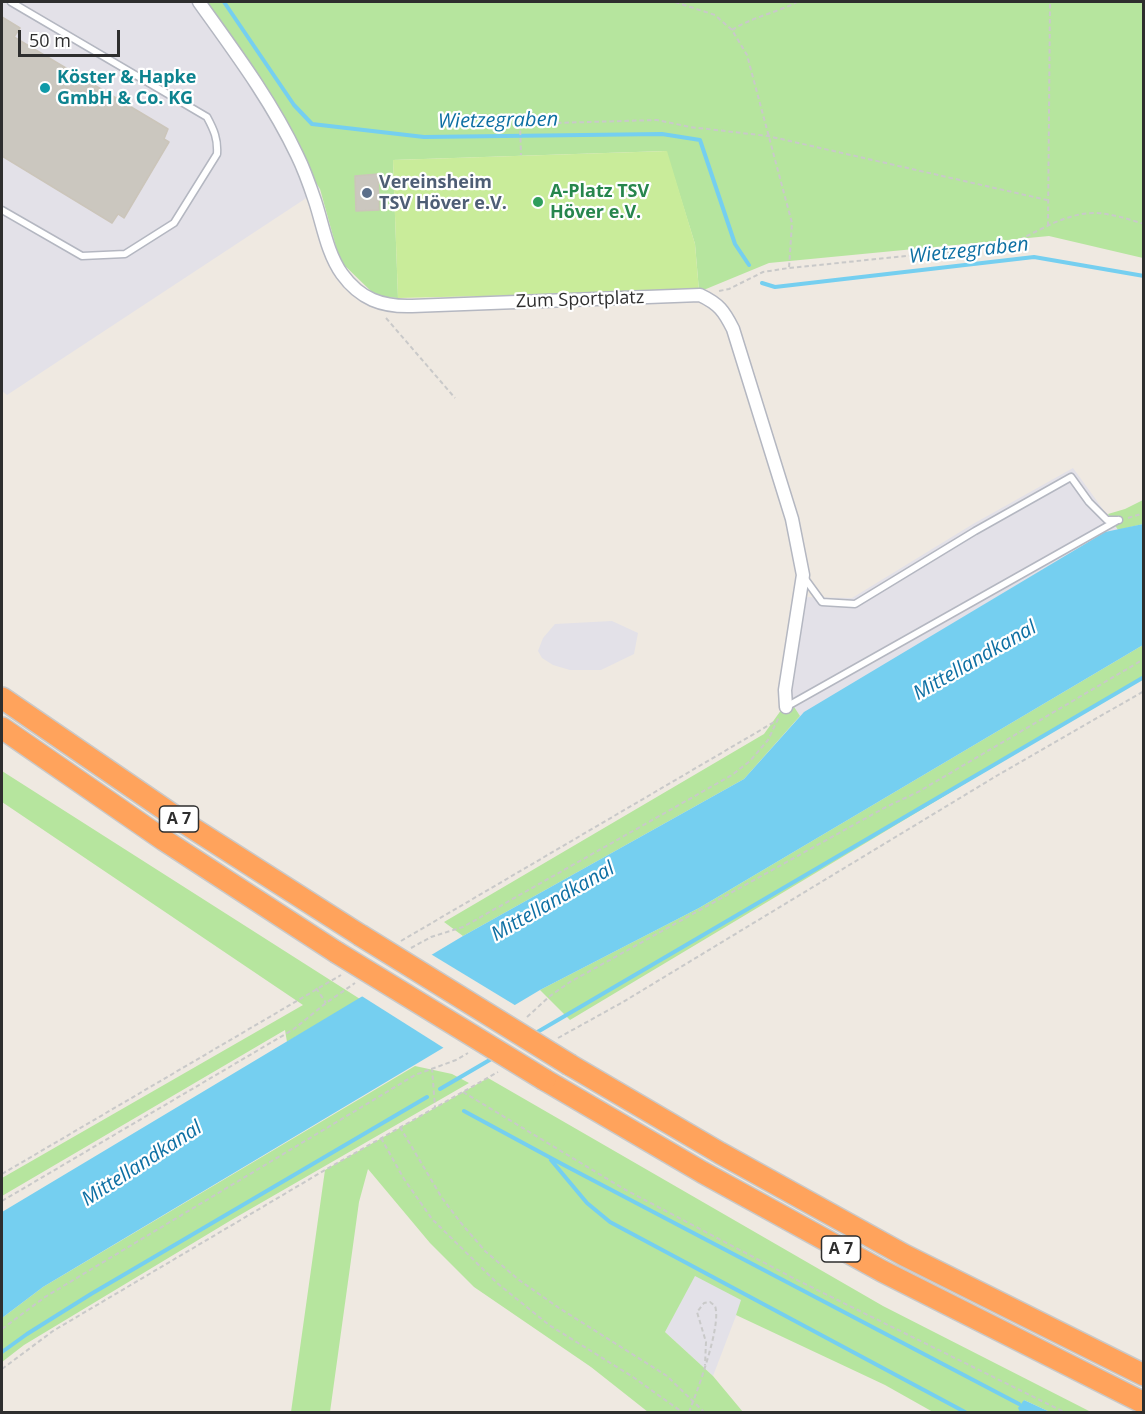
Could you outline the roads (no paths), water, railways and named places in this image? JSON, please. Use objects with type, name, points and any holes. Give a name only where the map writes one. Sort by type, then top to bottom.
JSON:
[{"type":"highway","name":"A 7","points":[[2,698],[183,822],[570,1065],[720,1153],[904,1255],[1143,1374]]},
{"type":"highway","name":"A 7","points":[[2,728],[164,840],[336,952],[545,1080],[702,1172],[882,1271],[1143,1403]]},
{"type":"street","name":"Zum Sportplatz","points":[[199,2],[276,113],[302,168],[334,261],[342,274],[370,300],[385,304],[412,306],[700,295],[715,302],[733,329],[792,519],[803,575]]},
{"type":"street","points":[[786,707],[785,690],[803,575]]},
{"type":"lane","points":[[2,210],[82,256],[125,254],[174,223],[217,154],[218,143],[215,130],[207,117],[11,2]]},
{"type":"lane","points":[[786,707],[1119,520],[1107,520],[1089,502],[1071,477],[975,531],[855,604],[822,602],[803,575]]},
{"type":"water","name":"Mittellandkanal","points":[[1143,524],[1143,645],[699,908],[540,990],[43,1287],[2,1318],[2,1212],[463,936],[744,779],[804,712],[1105,532]]},
{"type":"water","points":[[1024,1400],[1050,1412],[1020,1412],[1018,1408]]},
{"type":"waterway","name":"Wietzegraben","points":[[224,2],[294,105],[312,124],[424,137],[662,134],[700,140],[735,244],[749,265]]},
{"type":"waterway","name":"Wietzegraben","points":[[762,283],[775,287],[1034,257],[1144,276]]},
{"type":"waterway","points":[[534,1034],[1144,677]]},
{"type":"waterway","points":[[440,1089],[493,1058]]},
{"type":"waterway","points":[[2,1352],[91,1294],[427,1097]]},
{"type":"waterway","points":[[464,1111],[1019,1404]]},
{"type":"waterway","points":[[551,1160],[587,1203],[610,1222],[965,1412]]},
{"type":"place","name":"Köster & Hapke GmbH & Co. KG","points":[[45,88]]},
{"type":"place","name":"Vereinsheim TSV Höver e.V.","points":[[367,193]]},
{"type":"place","name":"A-Platz TSV Höver e.V.","points":[[538,202]]}]
